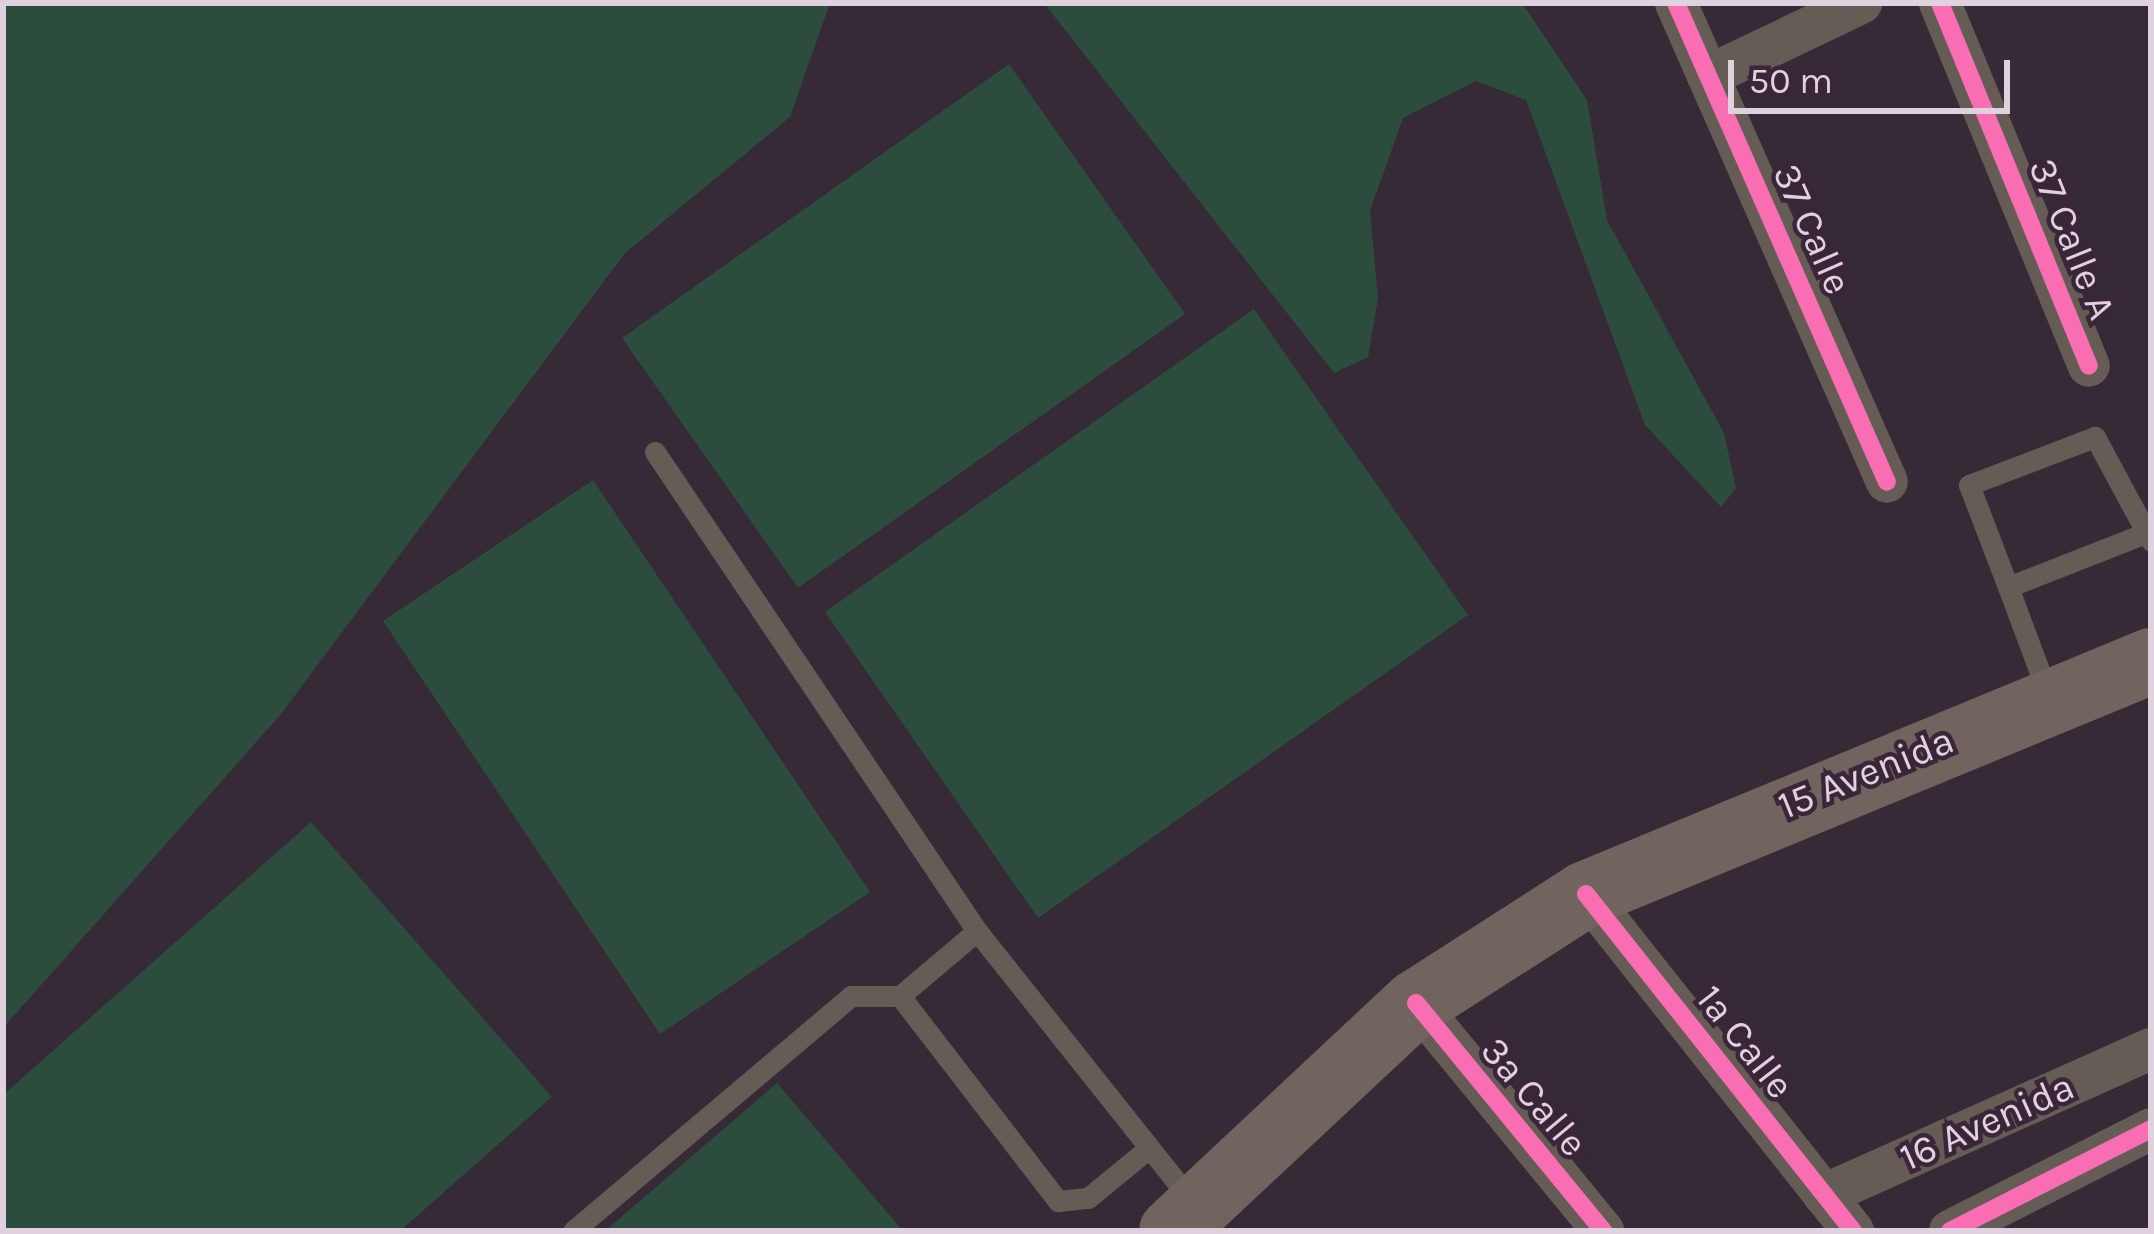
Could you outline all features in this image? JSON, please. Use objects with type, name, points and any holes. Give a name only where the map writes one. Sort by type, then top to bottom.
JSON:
[{"type":"main road","name":"15 Avenida","points":[[1586,894],[2050,698],[2151,661]]},
{"type":"main road","points":[[1201,1223],[1428,1019],[1586,894]]},
{"type":"street","name":"37 Calle","points":[[1676,3],[1887,482]]},
{"type":"street","points":[[1708,76],[1861,3]]},
{"type":"street","name":"37 Calle A","points":[[1940,3],[2089,366]]},
{"type":"street","name":"1a Calle","points":[[1586,894],[1853,1231]]},
{"type":"street","name":"3a Calle","points":[[1428,1019],[1603,1231]]},
{"type":"street","name":"16 Avenida","points":[[1824,1195],[2151,1049]]},
{"type":"street","name":"16 Avenida","points":[[1950,1231],[2151,1129]]},
{"type":"lane","points":[[2008,587],[2150,537],[2095,437],[1969,484],[2050,698]]},
{"type":"lane","points":[[655,452],[977,931],[1149,1148],[1201,1223]]},
{"type":"lane","points":[[573,1231],[851,997],[900,996],[977,931]]},
{"type":"lane","points":[[900,996],[1058,1201],[1088,1198],[1149,1148]]},
{"type":"green space","points":[[3,3],[830,3],[790,117],[625,253],[281,714],[3,1028]]},
{"type":"green space","points":[[1044,3],[1522,3],[1587,100],[1607,220],[1724,433],[1736,488],[1721,507],[1645,425],[1526,100],[1476,81],[1403,118],[1370,211],[1378,298],[1368,357],[1334,373]]},
{"type":"green space","points":[[1009,64],[1185,314],[798,588],[622,338]]},
{"type":"green space","points":[[1254,309],[1468,615],[1038,918],[825,612]]},
{"type":"green space","points":[[593,480],[870,892],[660,1034],[383,621]]},
{"type":"green space","points":[[311,822],[552,1097],[400,1231],[3,1231],[3,1095]]},
{"type":"green space","points":[[777,1083],[903,1231],[605,1231]]},
{"type":"cycle path","points":[[1676,3],[1887,482]]},
{"type":"cycle path","points":[[1940,3],[2089,366]]},
{"type":"cycle path","points":[[1586,894],[1853,1231]]},
{"type":"cycle path","points":[[1416,1003],[1603,1231]]},
{"type":"cycle path","points":[[1950,1231],[2151,1129]]}]
